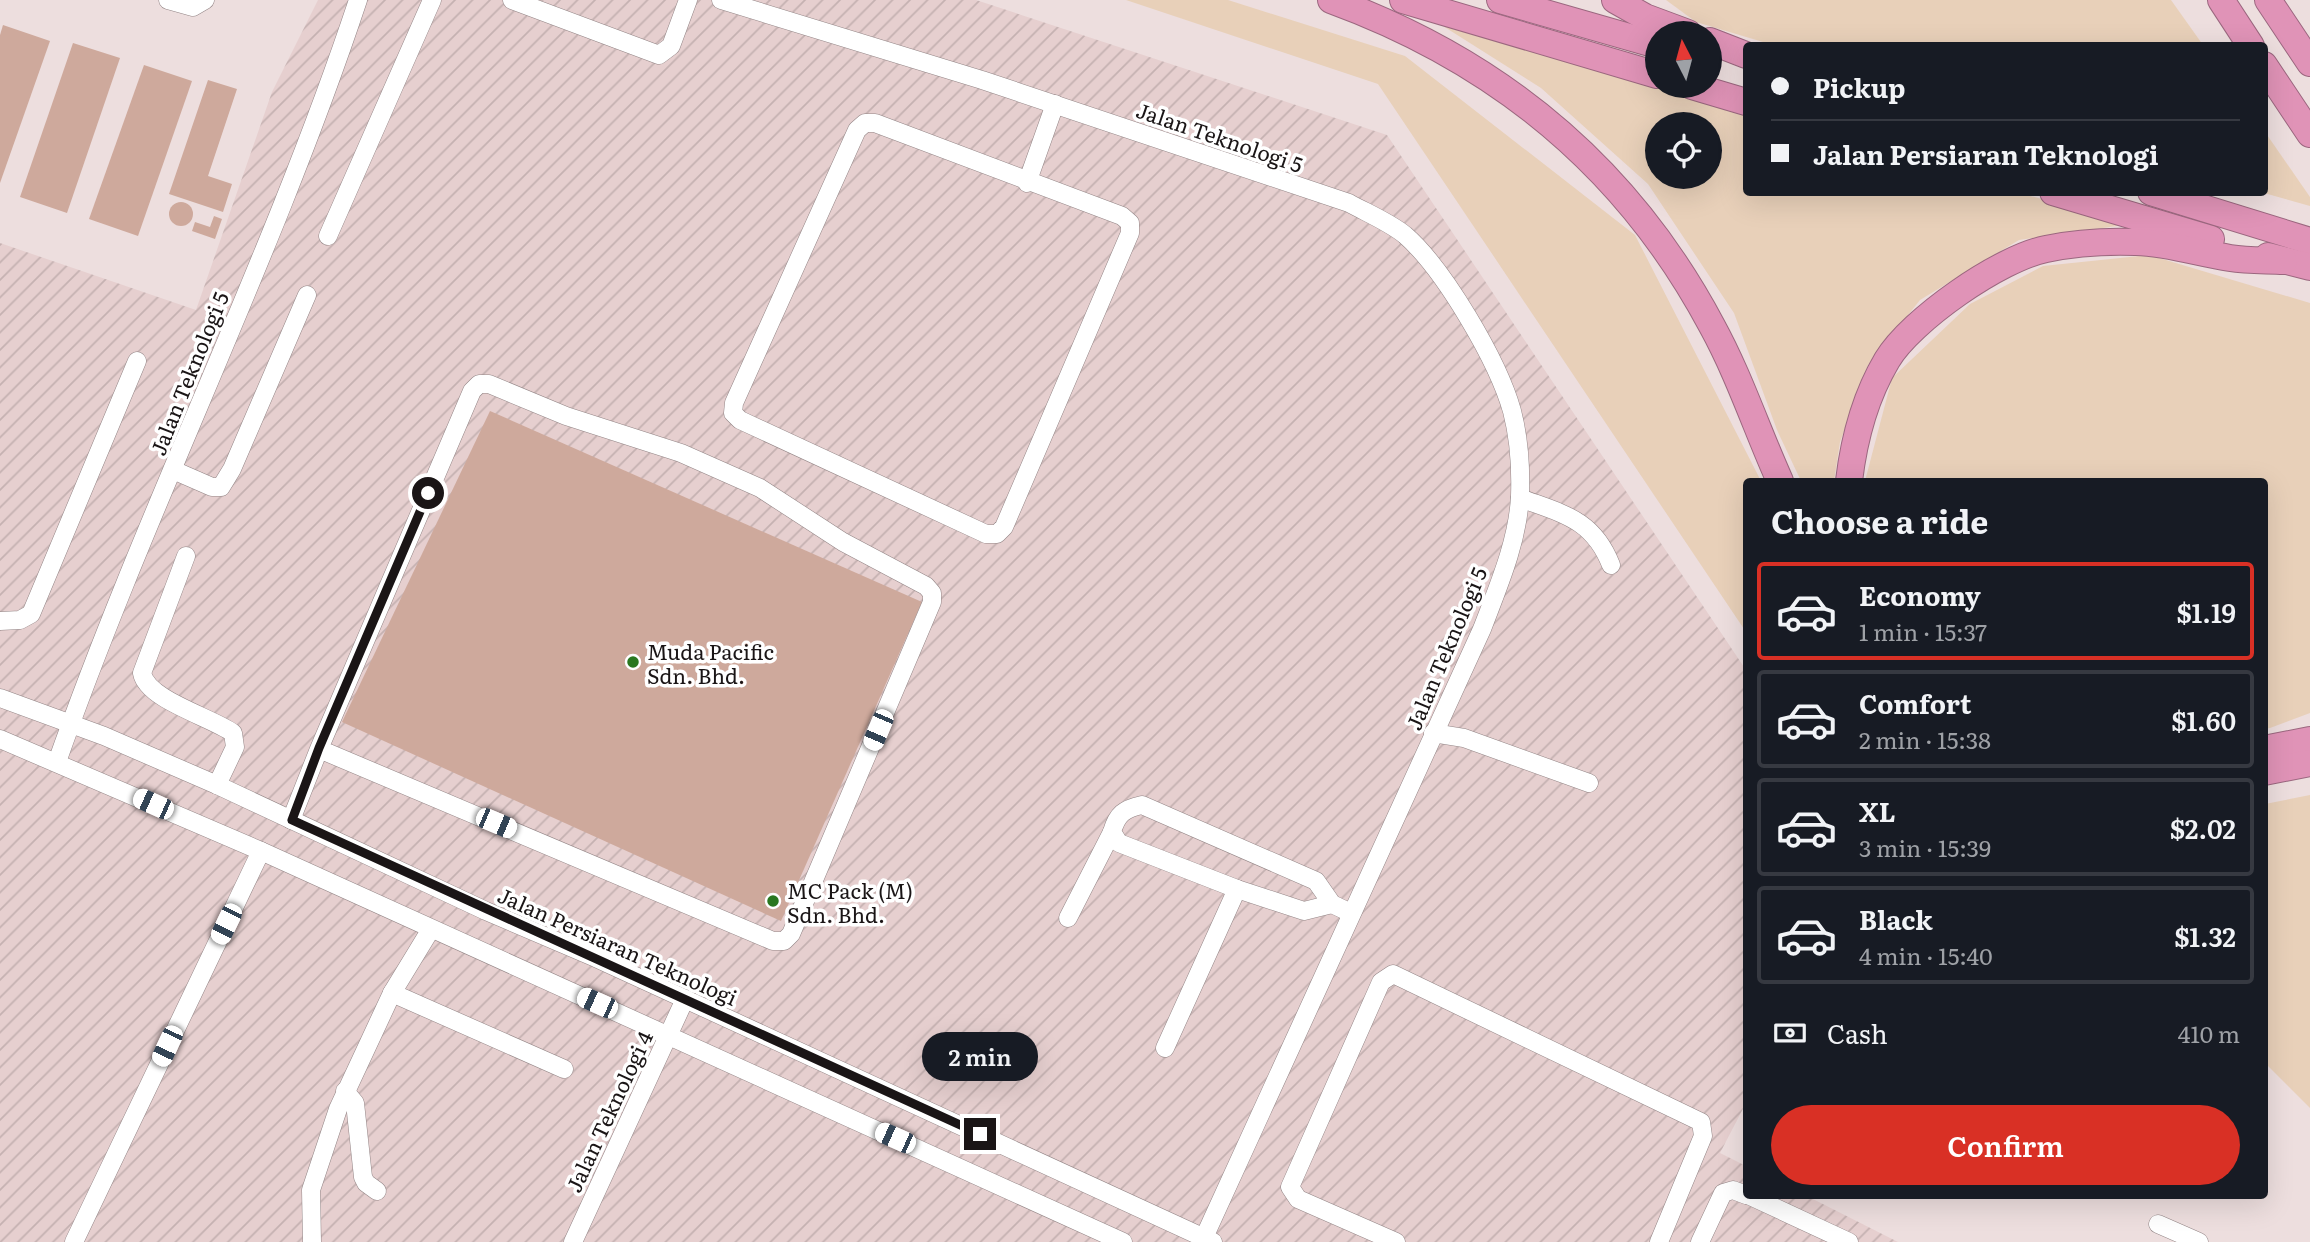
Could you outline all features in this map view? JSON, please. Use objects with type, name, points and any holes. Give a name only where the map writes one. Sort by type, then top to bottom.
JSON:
[{"type":"highway","points":[[1331,0],[1370,15],[1490,77],[1595,163],[1677,266],[1707,317],[1779,478]]},
{"type":"highway","points":[[1403,0],[1645,71]]},
{"type":"highway","points":[[1500,0],[1645,42]]},
{"type":"highway","points":[[1615,0],[1656,21]]},
{"type":"highway","points":[[2221,0],[2248,42]]},
{"type":"highway","points":[[2268,0],[2310,63]]},
{"type":"highway","points":[[1722,46],[1743,54]]},
{"type":"highway","points":[[1722,64],[1743,70]]},
{"type":"highway","points":[[2268,71],[2310,134]]},
{"type":"highway","points":[[1722,95],[1743,101]]},
{"type":"highway","points":[[2071,196],[2295,246]]},
{"type":"highway","points":[[2162,196],[2295,246],[2310,267]]},
{"type":"highway","points":[[1849,478],[1853,448],[1867,402],[1888,358],[1922,323],[1958,293],[1995,270],[2044,249],[2137,242],[2233,259],[2295,246]]},
{"type":"highway","points":[[2268,748],[2310,740]]},
{"type":"highway","points":[[2268,771],[2310,764]]},
{"type":"street","points":[[168,0],[193,7],[205,0]]},
{"type":"street","name":"Jalan Teknologi 5","points":[[57,762],[303,152],[358,0]]},
{"type":"street","points":[[328,236],[432,0]]},
{"type":"street","points":[[512,0],[659,55],[671,46],[688,0]]},
{"type":"street","name":"Jalan Teknologi 5","points":[[721,0],[1055,104],[1349,203],[1403,233],[1440,275],[1502,385],[1517,435],[1520,498],[1505,566],[1206,1241]]},
{"type":"street","points":[[1027,183],[1055,104]]},
{"type":"street","points":[[875,123],[1027,183],[1122,216],[1132,228],[1001,531],[986,534],[736,417],[734,403],[860,126],[875,123]]},
{"type":"street","points":[[173,470],[212,488],[221,486],[232,469],[307,295]]},
{"type":"street","points":[[0,621],[20,620],[31,614],[137,361]]},
{"type":"street","points":[[292,820],[319,748],[472,391],[479,384],[489,384],[566,416],[681,453],[760,488],[843,542],[926,586],[932,593],[932,603],[796,922],[784,941],[774,941],[319,748]]},
{"type":"street","points":[[1520,498],[1588,527],[1604,548],[1611,565]]},
{"type":"street","points":[[186,556],[142,673],[146,683],[158,694],[229,729],[236,737],[235,747],[216,785]]},
{"type":"street","name":"Jalan Persiaran Teknologi","points":[[0,698],[71,724],[216,785],[1206,1241]]},
{"type":"street","points":[[1433,733],[1464,738],[1589,783]]},
{"type":"street","points":[[0,739],[261,851],[1122,1242]]},
{"type":"street","points":[[1068,918],[1112,832],[1115,819],[1126,808],[1142,805],[1316,881],[1332,904],[1351,913]]},
{"type":"street","points":[[1112,832],[1119,843],[1237,889],[1304,911],[1332,904]]},
{"type":"street","points":[[74,1242],[261,851]]},
{"type":"street","points":[[1165,1048],[1237,889]]},
{"type":"street","points":[[312,1242],[311,1190],[345,1091],[392,993],[431,929]]},
{"type":"street","points":[[1396,1242],[1298,1199],[1290,1187],[1381,982],[1394,974],[1701,1122],[1703,1136],[1658,1242]]},
{"type":"street","points":[[392,993],[564,1069]]},
{"type":"street","name":"Jalan Teknologi 4","points":[[573,1242],[685,999]]},
{"type":"street","points":[[345,1091],[355,1103],[363,1177],[366,1183],[377,1191]]},
{"type":"street","points":[[1700,1242],[1723,1193],[1733,1190],[1743,1194]]},
{"type":"street","points":[[1756,1199],[1849,1242]]},
{"type":"street","points":[[2158,1224],[2199,1242]]},
{"type":"shaded area","points":[[318,0],[976,0],[1387,135],[1743,666],[1743,1109],[1720,1153],[1743,1164],[1743,1199],[1813,1199],[1898,1242],[0,1242],[0,243],[196,310],[272,92]]},
{"type":"shaded area","points":[[1126,0],[1228,0],[1405,56],[1635,235],[1759,478],[1743,478],[1743,628],[1378,84]]},
{"type":"shaded area","points":[[1666,0],[2171,0],[2201,42],[1763,42],[1722,30],[1722,21],[1695,21]]},
{"type":"shaded area","points":[[1443,26],[1645,85],[1645,98],[1691,98],[1743,113],[1743,196],[2031,196],[2131,224],[2019,240],[1920,300],[1868,365],[1840,442],[1834,478],[1800,478],[1777,430],[1734,313],[1651,189],[1722,189],[1722,112],[1645,112],[1645,181],[1541,88]]},
{"type":"shaded area","points":[[2268,136],[2310,197],[2310,206],[2268,194]]},
{"type":"shaded area","points":[[2149,255],[2310,303],[2310,713],[2268,728],[2268,478],[1866,478],[1892,378],[1970,304],[2043,266]]},
{"type":"shaded area","points":[[2310,795],[2310,1108],[2268,1066],[2268,803]]},
{"type":"building","points":[[3,25],[50,41],[0,183],[0,35]]},
{"type":"building","points":[[73,43],[120,58],[67,213],[20,197]]},
{"type":"building","points":[[144,65],[192,81],[138,236],[89,219]]},
{"type":"building","points":[[208,80],[237,89],[208,176],[232,184],[223,212],[169,194]]},
{"type":"building","points":[[181,202],[189,206],[193,214],[189,222],[181,226],[173,222],[169,214],[173,206]]},
{"type":"building","points":[[214,216],[222,219],[215,239],[192,231],[195,222],[210,227]]},
{"type":"building","name":"Muda Pacific Sdn. Bhd.","points":[[490,411],[922,602],[781,921],[342,722]]},
{"type":"place","name":"Muda Pacific Sdn. Bhd.","points":[[633,662]]},
{"type":"place","name":"MC Pack (M) Sdn. Bhd.","points":[[773,901]]},
{"type":"route","points":[[428,493],[319,748],[292,820],[486,911],[596,958],[980,1134]]}]
